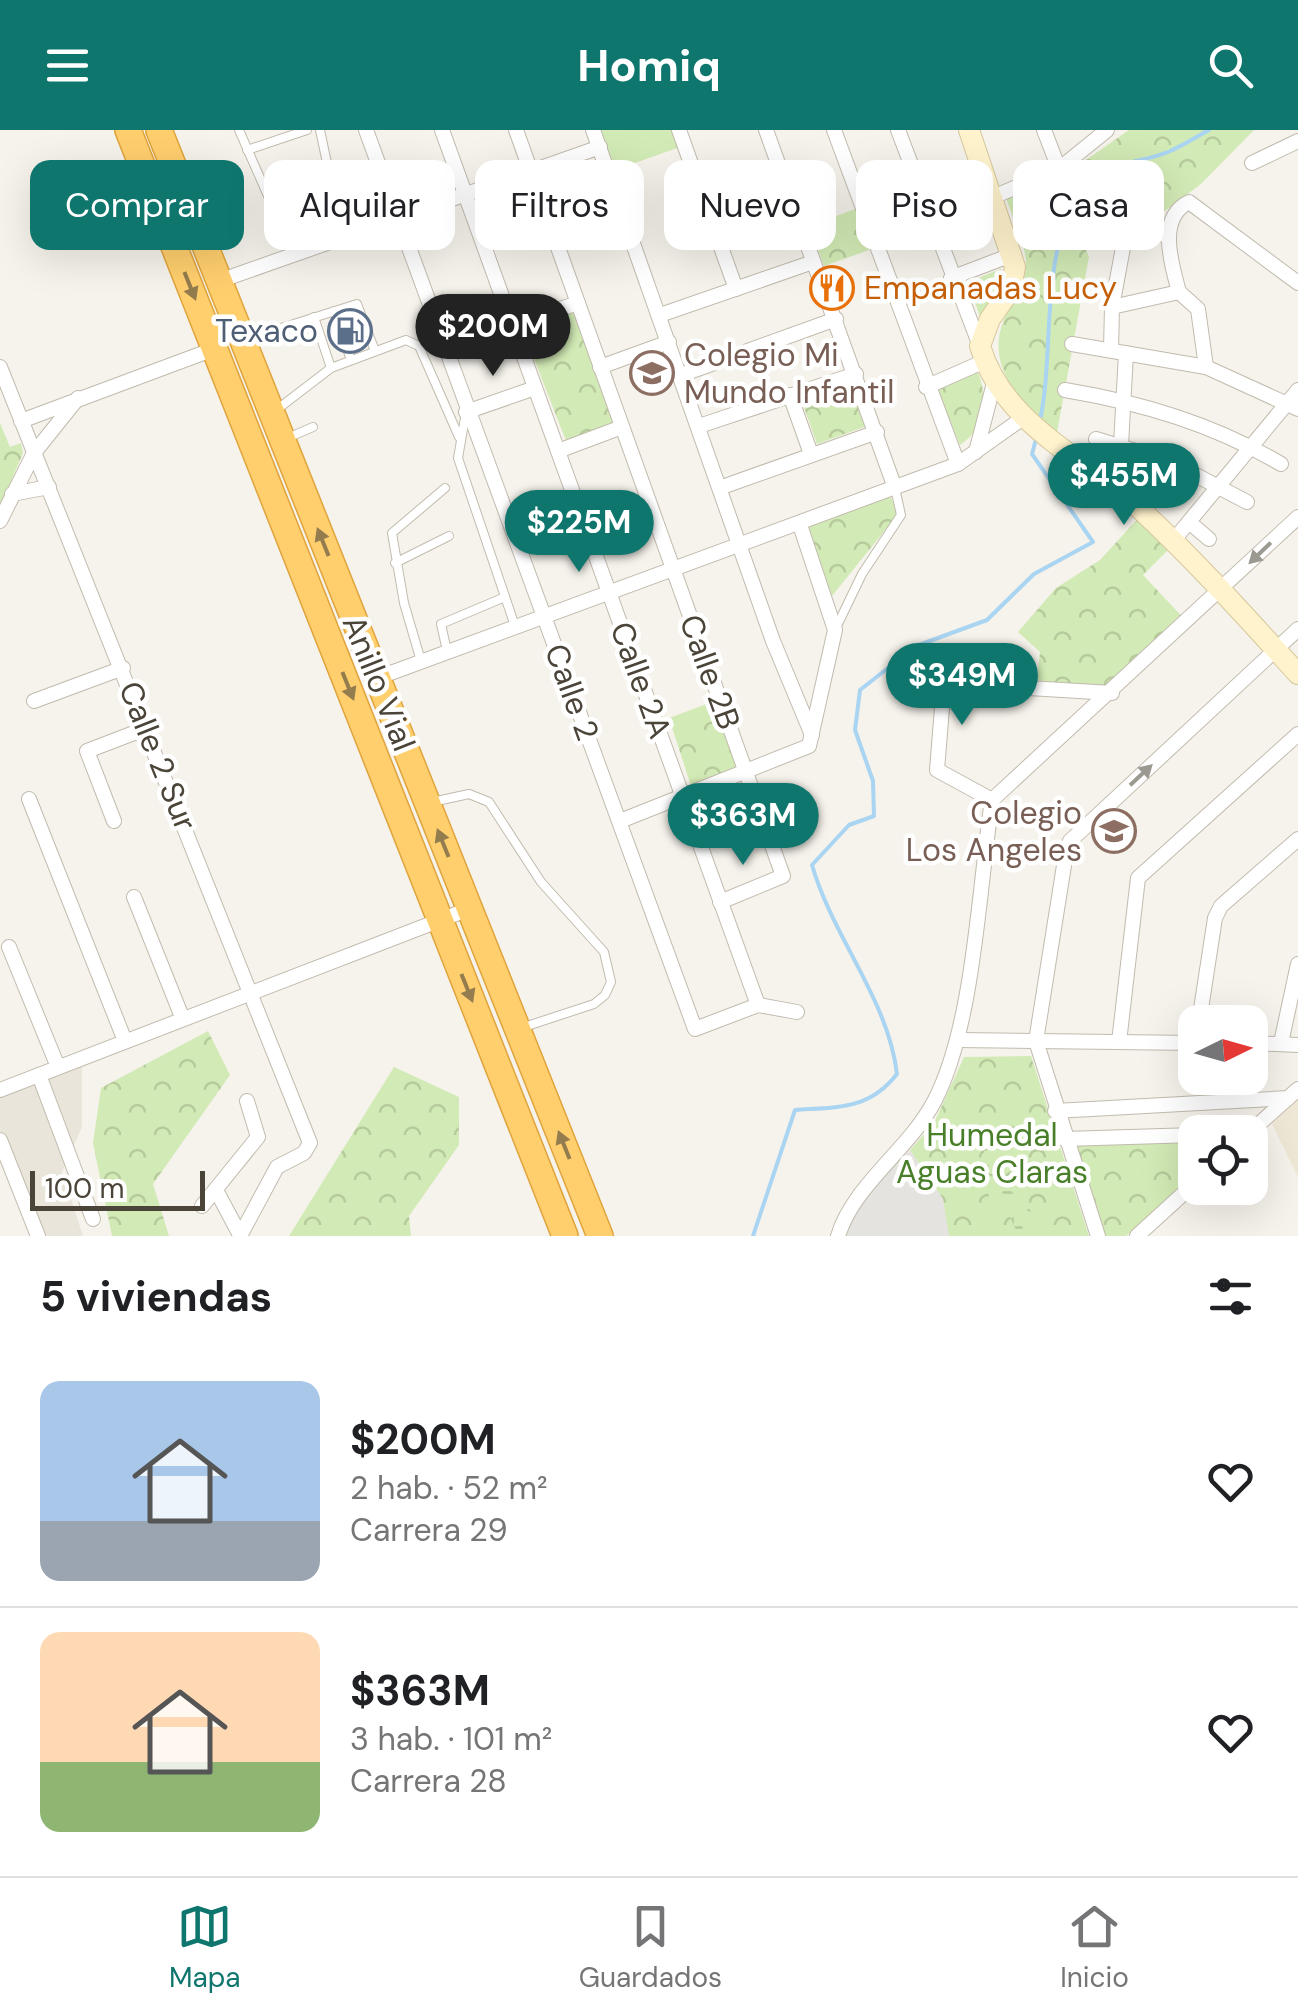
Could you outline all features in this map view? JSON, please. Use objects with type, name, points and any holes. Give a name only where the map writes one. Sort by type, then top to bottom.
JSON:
[{"type":"highway","name":"Anillo Vial","points":[[128,130],[565,1236]]},
{"type":"highway","name":"Anillo Vial","points":[[159,130],[242,330],[600,1236]]},
{"type":"street","name":"Calle 2","points":[[366,130],[377,160]]},
{"type":"street","name":"Calle 2A","points":[[442,130],[758,1005]]},
{"type":"street","name":"Calle 2B","points":[[516,130],[527,160]]},
{"type":"street","points":[[594,130],[773,641],[812,738]]},
{"type":"street","points":[[679,130],[736,288]]},
{"type":"street","points":[[766,130],[895,488]]},
{"type":"street","points":[[834,130],[958,464]]},
{"type":"street","points":[[898,130],[994,383],[1026,420],[1173,540],[1298,674]]},
{"type":"street","points":[[926,386],[982,353],[1013,283],[1014,254],[969,130]]},
{"type":"street","points":[[1044,130],[1056,160]]},
{"type":"street","points":[[1070,160],[1107,130]]},
{"type":"street","points":[[1252,163],[1298,141]]},
{"type":"street","points":[[563,160],[600,147]]},
{"type":"street","points":[[994,197],[1013,189]]},
{"type":"street","points":[[455,198],[475,191]]},
{"type":"street","points":[[1206,366],[1198,309],[1179,292],[1167,236],[1180,207],[1188,202],[1298,282]]},
{"type":"street","points":[[1120,445],[1124,400],[1112,307],[1126,231],[1136,226],[1167,236]]},
{"type":"street","points":[[219,281],[307,250]]},
{"type":"street","name":"Calle 2","points":[[409,250],[694,1028],[758,1005]]},
{"type":"street","name":"Calle 2B","points":[[559,250],[783,876],[720,902]]},
{"type":"street","points":[[951,278],[1014,254]]},
{"type":"street","points":[[660,315],[813,262]]},
{"type":"street","points":[[1112,307],[1179,292]]},
{"type":"street","points":[[512,325],[578,303]]},
{"type":"street","points":[[681,375],[836,319]]},
{"type":"street","points":[[600,366],[669,342]]},
{"type":"street","points":[[1072,344],[1206,366],[1293,407]]},
{"type":"street","points":[[20,421],[214,349]]},
{"type":"street","name":"Calle 2 Sur","points":[[0,367],[251,989],[310,1148],[277,1167],[240,1236]]},
{"type":"street","points":[[699,426],[856,374]]},
{"type":"street","points":[[976,452],[994,383]]},
{"type":"street","points":[[466,412],[535,388]]},
{"type":"street","points":[[1065,390],[1124,400],[1190,420],[1281,464]]},
{"type":"street","points":[[1173,540],[1252,447],[1293,407],[1298,390]]},
{"type":"street","points":[[790,395],[811,454]]},
{"type":"street","points":[[0,521],[34,453],[79,398]]},
{"type":"street","points":[[377,678],[958,464],[1026,420]]},
{"type":"street","points":[[558,450],[622,427]]},
{"type":"street","points":[[722,488],[877,432]]},
{"type":"street","points":[[1096,439],[1220,486],[1246,502]]},
{"type":"street","points":[[12,494],[49,487]]},
{"type":"street","points":[[838,1236],[850,1210],[920,1130],[952,1066],[992,800],[1112,693],[1298,516]]},
{"type":"street","points":[[1189,522],[1209,539]]},
{"type":"street","points":[[620,821],[805,749],[812,738],[836,630],[800,525]]},
{"type":"street","points":[[1098,1236],[1055,1111],[1036,1041],[1070,841],[1298,629]]},
{"type":"street","points":[[34,702],[123,668]]},
{"type":"street","points":[[992,800],[937,770],[944,683],[1112,693]]},
{"type":"street","points":[[114,821],[87,752],[147,728]]},
{"type":"street","points":[[1119,1042],[1138,878],[1298,734]]},
{"type":"street","points":[[29,799],[125,1041]]},
{"type":"street","points":[[1201,1005],[1214,918],[1221,906],[1298,839]]},
{"type":"street","points":[[134,897],[182,1017]]},
{"type":"street","points":[[0,1090],[251,989],[469,909]]},
{"type":"street","points":[[10,947],[58,1067]]},
{"type":"street","points":[[1282,1044],[1298,964]]},
{"type":"street","points":[[758,1005],[797,1012]]},
{"type":"street","points":[[958,1040],[1178,1043]]},
{"type":"street","points":[[1268,1044],[1298,1045]]},
{"type":"street","points":[[39,1074],[92,1218]]},
{"type":"street","points":[[1055,1111],[1293,1093]]},
{"type":"street","points":[[1268,1116],[1293,1093]]},
{"type":"street","points":[[202,1206],[258,1137],[247,1101]]},
{"type":"street","points":[[1064,1139],[1178,1136]]},
{"type":"street","points":[[0,1140],[38,1236]]},
{"type":"street","points":[[216,1190],[240,1236]]},
{"type":"street","points":[[1137,1236],[1178,1199]]},
{"type":"lane","points":[[239,130],[268,196],[283,213],[334,196],[320,130]]},
{"type":"lane","points":[[247,150],[307,130]]},
{"type":"lane","points":[[242,330],[278,329],[357,304],[375,351]]},
{"type":"lane","points":[[334,311],[351,360]]},
{"type":"lane","points":[[314,317],[331,368]]},
{"type":"lane","points":[[274,412],[305,384],[331,368],[406,340],[418,346],[460,437]]},
{"type":"lane","points":[[466,412],[458,458],[515,626]]},
{"type":"lane","points":[[283,440],[313,427]]},
{"type":"lane","points":[[422,661],[391,540],[395,527],[445,488]]},
{"type":"lane","points":[[836,630],[862,574],[900,518],[895,488]]},
{"type":"lane","points":[[395,563],[449,536]]},
{"type":"lane","points":[[447,651],[441,624],[505,598]]},
{"type":"lane","points":[[427,803],[469,794],[489,802],[541,882],[604,952],[611,982],[605,995],[594,1004],[518,1030]]},
{"type":"shaded area","points":[[82,1063],[82,1127],[62,1172],[83,1236],[42,1236],[0,1130],[0,1094]]},
{"type":"shaded area","points":[[1298,1098],[1298,1177],[1272,1124]]},
{"type":"shaded area","points":[[910,1150],[943,1199],[949,1236],[838,1236],[850,1210]]},
{"type":"green space","points":[[601,130],[674,130],[680,147],[643,160],[612,160]]},
{"type":"green space","points":[[1129,130],[1254,130],[1201,184],[1164,212],[1164,160],[1086,160]]},
{"type":"green space","points":[[1013,195],[1013,216],[1006,198]]},
{"type":"green space","points":[[856,209],[856,250],[869,250],[824,266],[818,250],[836,250],[836,216]]},
{"type":"green space","points":[[1024,250],[1086,250],[1089,257],[1057,432],[1018,395],[1002,366],[999,350],[1006,315],[1022,285]]},
{"type":"green space","points":[[1001,269],[1006,283],[980,317],[968,282]]},
{"type":"green space","points":[[580,303],[621,419],[566,441],[521,325]]},
{"type":"green space","points":[[977,369],[984,401],[981,420],[960,445],[936,386]]},
{"type":"green space","points":[[851,381],[867,426],[817,444],[801,399]]},
{"type":"green space","points":[[0,423],[10,447],[21,443],[23,453],[0,507]]},
{"type":"green space","points":[[890,495],[898,514],[832,596],[807,528]]},
{"type":"green space","points":[[1144,512],[1174,544],[1143,575],[1189,624],[1117,691],[1037,680],[1040,652],[1018,632],[1056,588],[1100,560]]},
{"type":"green space","points":[[723,698],[748,767],[691,786],[669,718]]},
{"type":"green space","points":[[208,1031],[230,1075],[153,1184],[169,1236],[112,1236],[93,1143],[101,1088]]},
{"type":"green space","name":"Humedal Aguas Claras","points":[[1031,1056],[1089,1236],[945,1236],[943,1199],[910,1150],[934,1123],[964,1057]]},
{"type":"green space","points":[[394,1067],[459,1097],[459,1145],[409,1216],[411,1236],[289,1236]]},
{"type":"green space","points":[[1178,1139],[1178,1189],[1126,1236],[1105,1236],[1076,1144]]},
{"type":"green space","points":[[999,1148],[1007,1187],[1032,1212],[1032,1236],[1019,1236],[1009,1215],[989,1198],[984,1151]]},
{"type":"waterway","points":[[1040,420],[1056,256],[1064,224],[1077,198],[1105,172],[1168,152],[1209,130]]},
{"type":"waterway","points":[[753,1236],[795,1110],[839,1107],[864,1100],[897,1074],[883,1020],[821,892],[812,865],[849,825],[874,816],[873,781],[855,730],[860,690],[916,646],[987,620],[1034,574],[1093,542],[1032,454],[1036,439]]},
{"type":"place","name":"Empanadas Lucy","points":[[832,288]]},
{"type":"place","name":"Texaco","points":[[350,331]]},
{"type":"place","name":"Colegio Mi Mundo Infantil","points":[[652,373]]},
{"type":"place","name":"Colegio Los Angeles","points":[[1114,831]]}]
